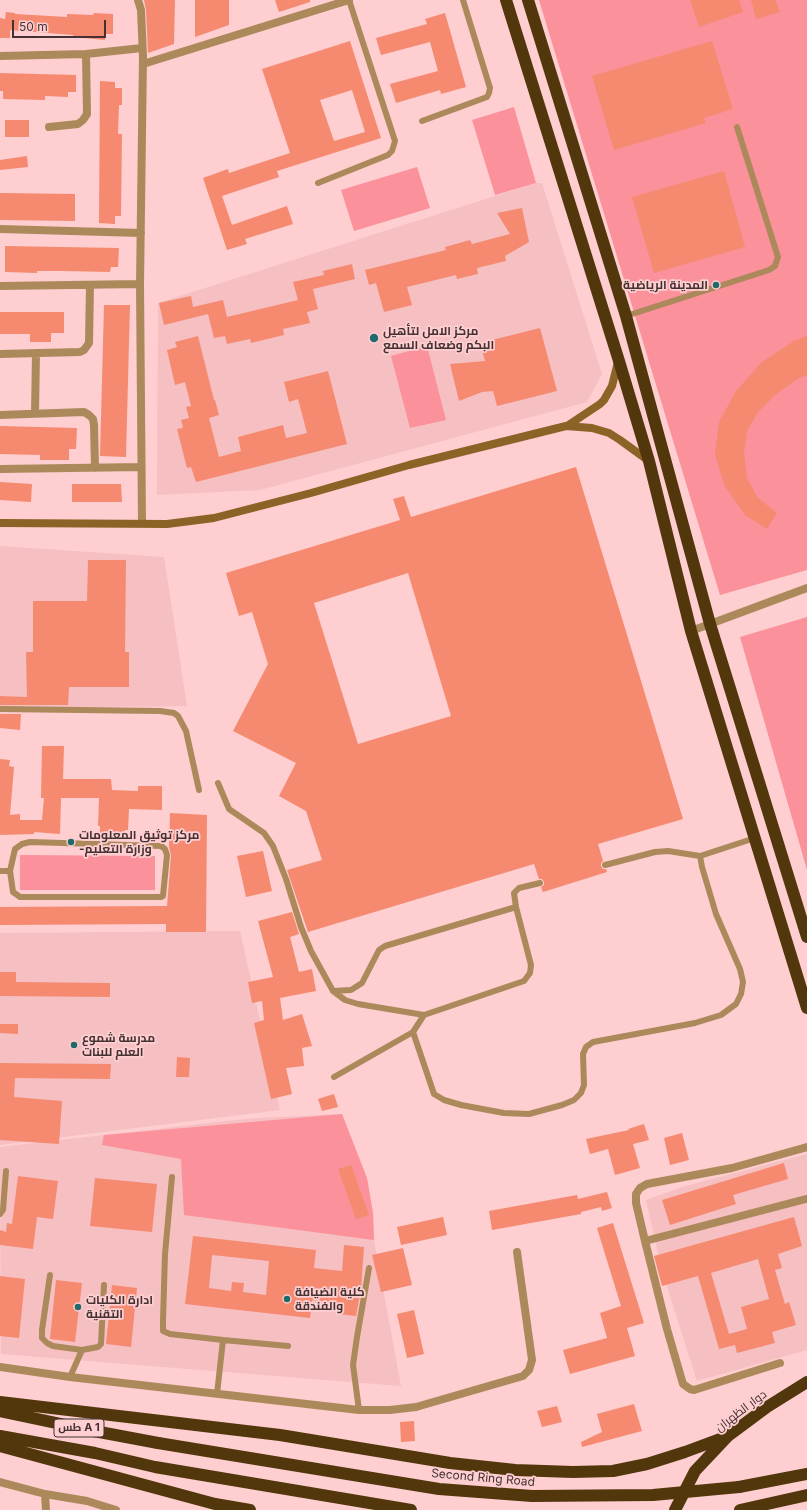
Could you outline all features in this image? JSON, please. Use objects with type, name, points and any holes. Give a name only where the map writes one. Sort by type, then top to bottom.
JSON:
[{"type":"highway","points":[[506,0],[619,361],[648,461],[690,631],[807,1008]]},
{"type":"highway","points":[[528,0],[626,316],[710,624],[807,937]]},
{"type":"highway","name":"دوار الظهران","points":[[675,1510],[696,1471],[728,1436],[767,1407],[807,1382]]},
{"type":"highway","points":[[0,1402],[280,1435],[450,1463],[514,1470],[573,1472],[613,1471],[647,1464],[728,1436]]},
{"type":"highway","name":"Second Ring Road","points":[[0,1411],[158,1443],[440,1489],[532,1496],[653,1495],[738,1486],[807,1474]]},
{"type":"highway","name":"طس A 1","points":[[0,1436],[95,1453],[155,1467],[411,1510]]},
{"type":"highway","points":[[0,1446],[215,1504],[250,1510]]},
{"type":"highway","points":[[740,1510],[807,1495]]},
{"type":"street","points":[[138,0],[141,10],[143,64],[140,284],[142,523]]},
{"type":"street","points":[[143,64],[349,0]]},
{"type":"street","points":[[0,56],[86,54],[142,48]]},
{"type":"street","points":[[49,127],[78,124],[84,120],[87,114],[86,54]]},
{"type":"street","points":[[0,229],[141,233]]},
{"type":"street","points":[[0,286],[140,284]]},
{"type":"street","points":[[0,354],[80,352],[87,347],[89,338],[90,285]]},
{"type":"street","points":[[35,413],[36,353]]},
{"type":"street","points":[[566,426],[604,400],[612,386],[619,361]]},
{"type":"street","points":[[0,415],[84,412],[93,419],[94,468]]},
{"type":"street","points":[[2,524],[167,524],[193,521],[245,511],[409,465],[566,426],[592,428],[609,433],[648,461]]},
{"type":"street","points":[[0,469],[141,467]]},
{"type":"street","points":[[690,631],[807,588]]},
{"type":"street","points":[[780,1363],[694,1390],[683,1384],[667,1329],[645,1241],[636,1203],[636,1194],[640,1188],[647,1184],[732,1168],[807,1147]]},
{"type":"street","points":[[645,1241],[806,1199]]},
{"type":"street","points":[[0,1367],[70,1377],[359,1410],[390,1410],[416,1407],[523,1376],[529,1370],[532,1360],[517,1252]]},
{"type":"street","points":[[0,1482],[45,1494],[86,1501],[116,1510]]},
{"type":"street","points":[[45,1494],[46,1510]]},
{"type":"lane","points":[[318,183],[388,155],[392,151],[395,142],[349,0]]},
{"type":"lane","points":[[422,121],[487,97],[489,93],[490,88],[463,0]]},
{"type":"lane","points":[[626,316],[769,270],[775,266],[778,257],[737,127]]},
{"type":"lane","points":[[0,710],[160,711],[174,713],[178,716],[186,730],[199,790]]},
{"type":"lane","points":[[218,783],[229,809],[264,833],[273,846],[286,879],[301,927],[311,951],[333,991],[345,1000],[358,1004],[424,1015],[524,981],[530,973],[531,965],[516,907],[514,893],[519,888],[540,883]]},
{"type":"lane","points":[[604,865],[655,852],[668,851],[700,856],[754,838]]},
{"type":"lane","points":[[30,842],[161,846],[165,849],[167,855],[163,896],[160,897],[20,897],[13,892],[10,871],[16,849],[22,844],[30,842]]},
{"type":"lane","points":[[413,1032],[434,1094],[444,1100],[461,1105],[504,1113],[529,1114],[562,1105],[574,1100],[581,1093],[584,1085],[583,1054],[586,1047],[593,1042],[695,1023],[721,1015],[736,1004],[741,994],[743,982],[740,969],[716,914],[700,856]]},
{"type":"lane","points":[[0,871],[10,871]]},
{"type":"lane","points":[[333,991],[351,990],[362,983],[379,950],[385,946],[516,907]]},
{"type":"lane","points":[[334,1077],[413,1032],[424,1015]]},
{"type":"lane","points":[[0,1214],[3,1210],[6,1171]]},
{"type":"lane","points":[[172,1177],[165,1254],[164,1331],[170,1334],[288,1346]]},
{"type":"lane","points":[[359,1410],[353,1365],[369,1268]]},
{"type":"lane","points":[[50,1275],[42,1338],[53,1346],[82,1350],[96,1348],[101,1344],[104,1285]]},
{"type":"lane","points":[[217,1394],[223,1340]]},
{"type":"lane","points":[[70,1377],[82,1350]]},
{"type":"shaded area","name":"المدينة الرياضية","points":[[539,0],[807,0],[807,570],[720,595]]},
{"type":"shaded area","points":[[514,107],[536,183],[495,195],[472,120]]},
{"type":"shaded area","points":[[417,167],[430,208],[354,231],[341,190]]},
{"type":"shaded area","name":"مركز الامل لتأهيل البكم وضعاف السمع","points":[[536,183],[542,183],[602,374],[587,402],[260,490],[157,495],[158,303]]},
{"type":"shaded area","points":[[427,346],[446,420],[410,428],[391,356]]},
{"type":"shaded area","points":[[0,546],[164,557],[187,706],[0,708]]},
{"type":"shaded area","points":[[807,617],[807,870],[740,637]]},
{"type":"shaded area","points":[[20,855],[155,856],[155,890],[20,890]]},
{"type":"shaded area","points":[[240,931],[280,1110],[0,1145],[0,933]]},
{"type":"shaded area","points":[[342,1114],[367,1178],[373,1213],[374,1240],[401,1386],[1,1354],[0,1147],[226,1121]]},
{"type":"shaded area","points":[[342,1114],[367,1178],[373,1213],[374,1240],[184,1215],[181,1159],[102,1145],[104,1135]]},
{"type":"shaded area","points":[[807,1154],[807,1350],[697,1381],[662,1271],[646,1200],[682,1187]]},
{"type":"building","points":[[144,0],[175,0],[174,44],[148,53],[146,10]]},
{"type":"building","points":[[195,0],[229,0],[229,25],[195,37]]},
{"type":"building","points":[[275,0],[310,0],[310,2],[279,12]]},
{"type":"building","points":[[690,0],[739,0],[743,12],[699,27]]},
{"type":"building","points":[[751,0],[775,0],[780,12],[756,19]]},
{"type":"building","points":[[6,12],[15,14],[67,17],[67,14],[113,14],[113,34],[105,34],[105,40],[73,37],[73,35],[10,30],[10,38],[0,38],[0,18],[5,19]]},
{"type":"building","points":[[445,13],[466,87],[441,94],[440,90],[396,103],[390,84],[438,71],[430,42],[381,55],[376,38],[427,24],[425,19]]},
{"type":"building","points":[[350,41],[381,138],[277,171],[279,177],[222,196],[232,225],[287,206],[293,224],[245,239],[247,244],[227,250],[203,178],[228,169],[229,173],[290,153],[262,69]],"holes":[[[352,90],[365,132],[334,141],[320,100]]]},
{"type":"building","points":[[712,41],[733,109],[704,118],[706,123],[614,150],[592,76]]},
{"type":"building","points":[[0,73],[76,75],[76,92],[68,92],[68,97],[45,96],[45,100],[3,99],[3,91],[0,91]]},
{"type":"building","points":[[100,81],[115,82],[115,88],[122,88],[122,105],[119,105],[118,134],[122,134],[121,216],[115,216],[115,224],[99,223]]},
{"type":"building","points":[[5,120],[29,120],[29,137],[5,137]]},
{"type":"building","points":[[27,156],[28,167],[0,170],[0,160]]},
{"type":"building","points":[[724,171],[745,247],[654,273],[632,197]]},
{"type":"building","points":[[0,193],[75,194],[75,221],[0,220]]},
{"type":"building","points":[[522,208],[529,242],[505,256],[506,261],[477,268],[478,274],[457,279],[456,275],[407,287],[412,305],[384,312],[376,283],[369,285],[365,270],[446,250],[445,247],[470,240],[472,244],[510,234],[497,213]]},
{"type":"building","points":[[5,246],[119,248],[118,267],[111,267],[110,272],[5,272]]},
{"type":"building","points":[[352,264],[355,279],[313,289],[318,309],[307,312],[310,323],[283,329],[284,335],[251,343],[250,339],[227,344],[225,336],[214,338],[208,314],[164,325],[159,303],[191,296],[193,307],[223,300],[227,317],[298,300],[293,282],[324,275],[323,271]]},
{"type":"building","points":[[104,305],[130,305],[126,457],[100,456]]},
{"type":"building","points":[[0,312],[64,312],[64,333],[51,333],[51,342],[30,342],[30,334],[0,334]]},
{"type":"building","points":[[540,328],[557,391],[497,406],[493,391],[482,392],[459,401],[450,364],[485,361],[480,343]]},
{"type":"building","points":[[198,336],[219,415],[209,418],[219,457],[241,451],[238,437],[283,425],[286,438],[307,433],[298,399],[289,402],[284,382],[328,371],[347,444],[196,482],[191,467],[187,468],[177,429],[183,428],[181,420],[189,418],[186,407],[191,406],[185,382],[175,385],[167,350],[177,347],[175,342]]},
{"type":"building","points":[[807,336],[807,375],[799,378],[775,395],[758,412],[747,431],[744,454],[747,478],[757,497],[777,513],[767,529],[745,515],[724,485],[715,454],[719,422],[736,391],[762,362],[794,341]]},
{"type":"building","points":[[0,426],[77,428],[76,449],[69,449],[69,460],[40,460],[40,455],[0,454]]},
{"type":"building","points":[[576,467],[683,819],[598,844],[603,861],[601,866],[603,869],[606,869],[607,872],[543,892],[541,887],[544,885],[544,882],[542,879],[539,879],[534,864],[308,932],[287,870],[322,860],[306,811],[279,796],[296,763],[233,731],[268,664],[252,612],[239,616],[226,573],[400,520],[393,499],[404,496],[411,517]],"holes":[[[408,573],[451,716],[358,744],[314,603]]]},
{"type":"building","points":[[0,482],[32,484],[31,502],[0,500]]},
{"type":"building","points":[[72,484],[121,484],[122,502],[72,502]]},
{"type":"building","points":[[88,560],[126,560],[125,652],[129,652],[129,687],[69,687],[68,705],[0,705],[0,696],[27,697],[26,652],[33,652],[33,601],[87,601]]},
{"type":"building","points":[[0,714],[21,714],[20,730],[0,728]]},
{"type":"building","points":[[42,746],[64,746],[63,779],[111,779],[112,790],[138,791],[138,786],[162,786],[162,810],[129,809],[128,830],[125,830],[125,839],[100,838],[100,826],[98,826],[99,798],[61,798],[60,834],[34,832],[34,834],[0,835],[0,759],[10,760],[9,766],[14,767],[10,815],[20,814],[20,820],[42,820],[44,798],[41,798]]},
{"type":"building","points":[[170,813],[207,815],[206,932],[166,932],[166,924],[0,925],[0,907],[167,906],[171,855],[169,847]]},
{"type":"building","points":[[263,851],[272,891],[246,897],[237,856]]},
{"type":"building","points":[[292,912],[299,934],[290,937],[299,972],[312,969],[316,991],[280,998],[283,1020],[302,1014],[312,1046],[302,1048],[304,1066],[286,1068],[292,1094],[271,1099],[254,1023],[264,1020],[262,1001],[252,1003],[248,982],[273,977],[258,921]]},
{"type":"building","points":[[0,972],[16,972],[16,982],[110,983],[110,997],[0,996]]},
{"type":"building","points":[[0,1024],[18,1024],[18,1034],[0,1033]]},
{"type":"building","points":[[177,1057],[190,1058],[189,1077],[176,1077]]},
{"type":"building","points":[[0,1063],[111,1064],[110,1079],[15,1078],[14,1097],[62,1101],[59,1144],[0,1140]]},
{"type":"building","points":[[334,1094],[338,1107],[322,1111],[318,1099]]},
{"type":"building","points":[[644,1124],[649,1140],[633,1144],[640,1168],[615,1175],[608,1149],[590,1154],[586,1139],[629,1130],[628,1129]]},
{"type":"building","points":[[682,1133],[689,1160],[670,1165],[664,1138]]},
{"type":"building","points":[[784,1163],[788,1179],[733,1195],[736,1204],[670,1225],[662,1200]]},
{"type":"building","points":[[351,1165],[369,1215],[356,1219],[338,1169]]},
{"type":"building","points":[[18,1176],[58,1181],[53,1219],[37,1217],[33,1249],[0,1245],[0,1230],[6,1232],[7,1223],[12,1224]]},
{"type":"building","points":[[95,1178],[157,1184],[152,1232],[90,1226]]},
{"type":"building","points":[[607,1192],[612,1208],[602,1211],[601,1207],[581,1212],[581,1214],[492,1230],[489,1211],[577,1195],[578,1199]]},
{"type":"building","points":[[443,1217],[447,1235],[401,1245],[397,1227]]},
{"type":"building","points":[[794,1217],[802,1246],[778,1254],[782,1268],[775,1270],[785,1304],[789,1302],[796,1325],[772,1332],[775,1343],[737,1353],[735,1345],[719,1349],[698,1276],[662,1286],[654,1256]],"holes":[[[758,1259],[769,1299],[741,1307],[747,1329],[729,1334],[711,1273]]]},
{"type":"building","points":[[613,1223],[644,1323],[627,1328],[635,1356],[570,1374],[563,1350],[607,1338],[600,1313],[621,1306],[597,1228]]},
{"type":"building","points":[[193,1236],[316,1250],[314,1268],[342,1271],[344,1245],[364,1247],[361,1289],[356,1316],[338,1314],[339,1303],[312,1300],[310,1318],[185,1304]],"holes":[[[212,1255],[269,1261],[266,1295],[243,1292],[244,1283],[232,1282],[231,1291],[209,1288]]]},
{"type":"building","points":[[403,1248],[412,1285],[381,1292],[372,1255]]},
{"type":"building","points":[[0,1276],[25,1279],[19,1338],[0,1336]]},
{"type":"building","points":[[56,1280],[82,1283],[75,1342],[50,1339]]},
{"type":"building","points":[[112,1285],[137,1288],[131,1347],[106,1344]]},
{"type":"building","points":[[414,1310],[424,1354],[407,1358],[397,1314]]},
{"type":"building","points":[[634,1404],[642,1431],[582,1447],[581,1442],[602,1432],[597,1414]]},
{"type":"building","points":[[557,1406],[562,1422],[542,1427],[537,1411]]},
{"type":"building","points":[[414,1421],[415,1441],[401,1442],[400,1422]]},
{"type":"place","name":"المدينة الرياضية","points":[[716,285]]},
{"type":"place","name":"مركز الامل لتأهيل البكم وضعاف السمع","points":[[374,338]]},
{"type":"place","name":"مركز توثيق المعلومات -وزارة التعليم","points":[[71,842]]},
{"type":"place","name":"مدرسة شموع العلم للبنات","points":[[74,1045]]},
{"type":"place","name":"كلية الضيافة والفندقة","points":[[287,1299]]},
{"type":"place","name":"ادارة الكليات التقنية","points":[[78,1307]]}]
